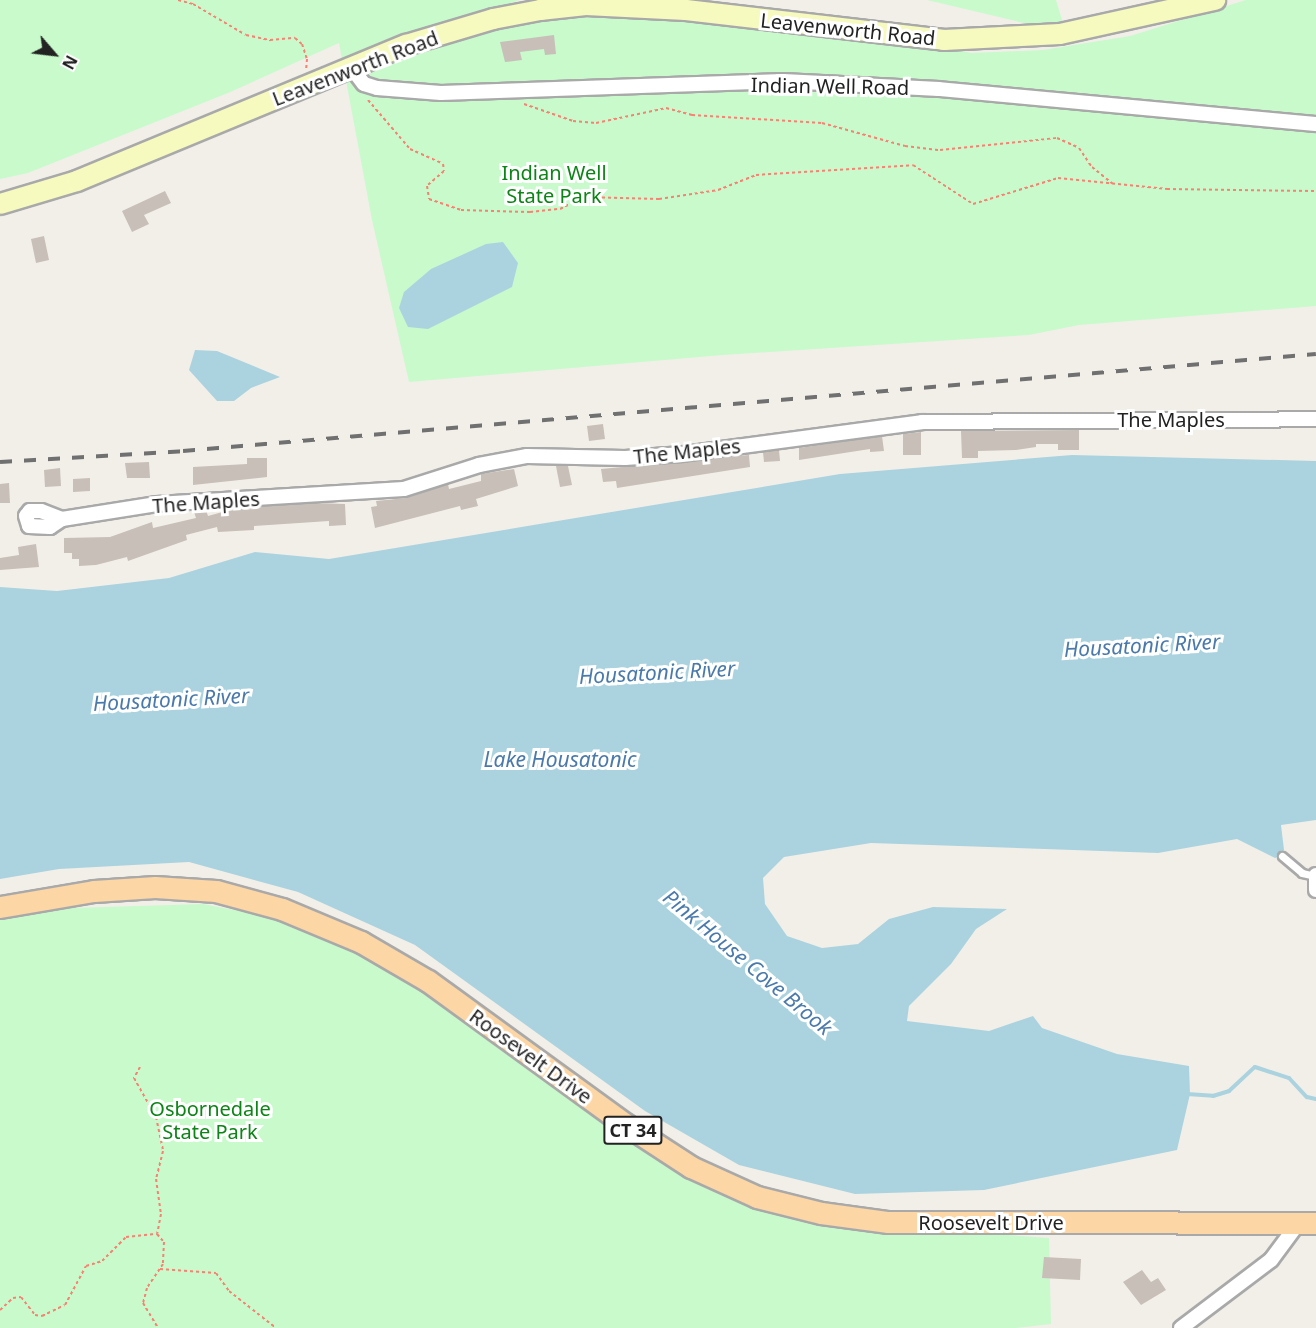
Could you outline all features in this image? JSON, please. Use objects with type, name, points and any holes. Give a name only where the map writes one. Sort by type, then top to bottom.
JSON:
[{"type":"main road","name":"Leavenworth Road","points":[[0,204],[77,181],[306,85],[353,72],[406,45],[493,19],[586,5],[686,10],[944,40],[1060,34],[1215,0]]},
{"type":"main road","name":"Roosevelt Drive","points":[[0,907],[93,891],[155,887],[216,891],[282,909],[361,942],[428,981],[625,1124],[691,1167],[757,1197],[821,1213],[888,1222],[1306,1224]]},
{"type":"street","name":"Indian Well Road","points":[[353,72],[377,88],[441,93],[783,81],[860,85],[1316,124]]},
{"type":"street","name":"The Maples","points":[[62,519],[157,504],[404,489],[479,465],[527,456],[625,458],[683,454],[922,422],[1316,419]]},
{"type":"street","points":[[1182,1328],[1271,1260],[1306,1224]]},
{"type":"lane","points":[[1282,856],[1302,873],[1316,881]]},
{"type":"path","points":[[178,0],[193,4],[246,35],[270,40],[295,38],[302,44],[307,59],[306,85]]},
{"type":"path","points":[[353,72],[360,91],[410,149],[443,164],[444,171],[428,186],[429,198],[461,210],[530,212],[560,209],[584,197],[684,196],[718,190],[735,180],[766,173],[913,165],[973,204],[1058,178],[1115,184],[1316,191]]},
{"type":"path","points":[[522,103],[573,121],[596,123],[666,108],[712,115],[822,123],[905,146],[940,150],[1057,138],[1079,148],[1092,167],[1115,184]]},
{"type":"path","points":[[140,1067],[134,1078],[156,1117],[164,1151],[156,1179],[161,1214],[157,1234]]},
{"type":"path","points":[[0,1310],[13,1298],[21,1297],[35,1315],[42,1316],[65,1305],[81,1272],[102,1262],[126,1237],[157,1234]]},
{"type":"path","points":[[157,1234],[164,1242],[160,1269],[147,1288],[143,1303],[158,1328]]},
{"type":"path","points":[[160,1269],[216,1273],[229,1291],[276,1328]]},
{"type":"green space","name":"Indian Well State Park","points":[[0,0],[520,0],[510,3],[545,0],[841,24],[971,53],[1043,50],[1130,36],[1246,0],[1316,0],[1316,306],[1079,325],[1029,335],[723,355],[409,382],[372,220],[339,43],[228,93],[28,173],[0,179]]},
{"type":"green space","points":[[927,0],[1056,0],[1066,33]]},
{"type":"green space","name":"Osbornedale State Park","points":[[203,904],[301,923],[371,952],[706,1172],[866,1225],[1049,1238],[1051,1324],[1015,1328],[0,1328],[0,918],[40,909]]},
{"type":"water","points":[[503,242],[518,263],[512,287],[428,329],[408,327],[399,308],[404,292],[431,269],[486,244]]},
{"type":"water","points":[[195,350],[217,351],[280,377],[251,388],[234,401],[217,401],[189,370]]},
{"type":"water","name":"Lake Housatonic","points":[[1072,455],[1316,461],[1316,820],[1281,825],[1284,850],[1282,856],[1275,858],[1237,839],[1158,853],[871,843],[784,857],[763,878],[765,904],[787,936],[822,948],[858,944],[889,919],[933,907],[1007,909],[976,929],[951,964],[909,1006],[907,1021],[989,1031],[1033,1016],[1042,1028],[1117,1054],[1189,1066],[1190,1094],[1177,1150],[984,1190],[855,1194],[739,1165],[645,1111],[415,945],[298,892],[189,862],[59,869],[0,879],[0,587],[57,591],[169,578],[255,552],[329,559],[840,474]]},
{"type":"building","points":[[554,35],[556,54],[545,55],[544,49],[520,52],[522,60],[505,62],[500,42]]},
{"type":"building","points":[[165,191],[171,203],[144,215],[149,224],[132,232],[122,211]]},
{"type":"building","points":[[44,236],[49,260],[36,263],[31,239]]},
{"type":"building","points":[[603,424],[605,439],[589,441],[587,426]]},
{"type":"building","points":[[1079,430],[1079,450],[1058,450],[1058,444],[1036,444],[1036,447],[1016,450],[978,451],[978,458],[962,458],[961,431]]},
{"type":"building","points":[[921,432],[921,455],[903,455],[903,434]]},
{"type":"building","points":[[882,436],[884,451],[870,452],[870,449],[799,460],[799,448]]},
{"type":"building","points":[[779,450],[780,461],[764,462],[763,452]]},
{"type":"building","points":[[749,455],[750,467],[617,488],[616,481],[603,482],[601,469]]},
{"type":"building","points":[[247,458],[267,458],[267,477],[193,485],[193,467],[247,464]]},
{"type":"building","points":[[149,462],[150,478],[127,478],[125,463]]},
{"type":"building","points":[[556,466],[568,466],[572,485],[560,487]]},
{"type":"building","points":[[60,468],[61,486],[45,487],[44,470]]},
{"type":"building","points":[[514,469],[518,486],[476,499],[478,506],[461,510],[460,506],[375,528],[371,507],[377,506],[376,501],[406,498],[448,484],[449,489],[481,481],[481,474]]},
{"type":"building","points":[[90,478],[90,491],[73,492],[73,479]]},
{"type":"building","points":[[9,483],[10,503],[0,503],[0,484]]},
{"type":"building","points":[[316,503],[345,504],[346,525],[329,526],[329,521],[254,526],[254,530],[218,532],[217,527],[186,535],[187,540],[128,561],[127,557],[96,565],[79,566],[79,559],[72,559],[72,553],[64,553],[64,538],[110,537],[152,522],[153,528],[196,518],[194,512],[202,510],[206,510],[208,516],[237,508]]},
{"type":"building","points":[[36,544],[39,567],[0,570],[0,558],[19,555],[18,547]]},
{"type":"building","points":[[1044,1257],[1081,1259],[1080,1280],[1042,1278]]},
{"type":"building","points":[[1142,1270],[1151,1282],[1158,1278],[1166,1290],[1141,1305],[1123,1282]]},
{"type":"waterway","name":"Pink House Cove Brook","points":[[1187,1094],[1213,1096],[1229,1091],[1255,1067],[1289,1078],[1307,1097],[1316,1099]]},
{"type":"railway","points":[[0,462],[183,451],[1316,354]]},
{"type":"water label","name":"Housatonic River","points":[[1142,645]]},
{"type":"water label","name":"Housatonic River","points":[[657,672]]},
{"type":"water label","name":"Housatonic River","points":[[171,699]]}]
